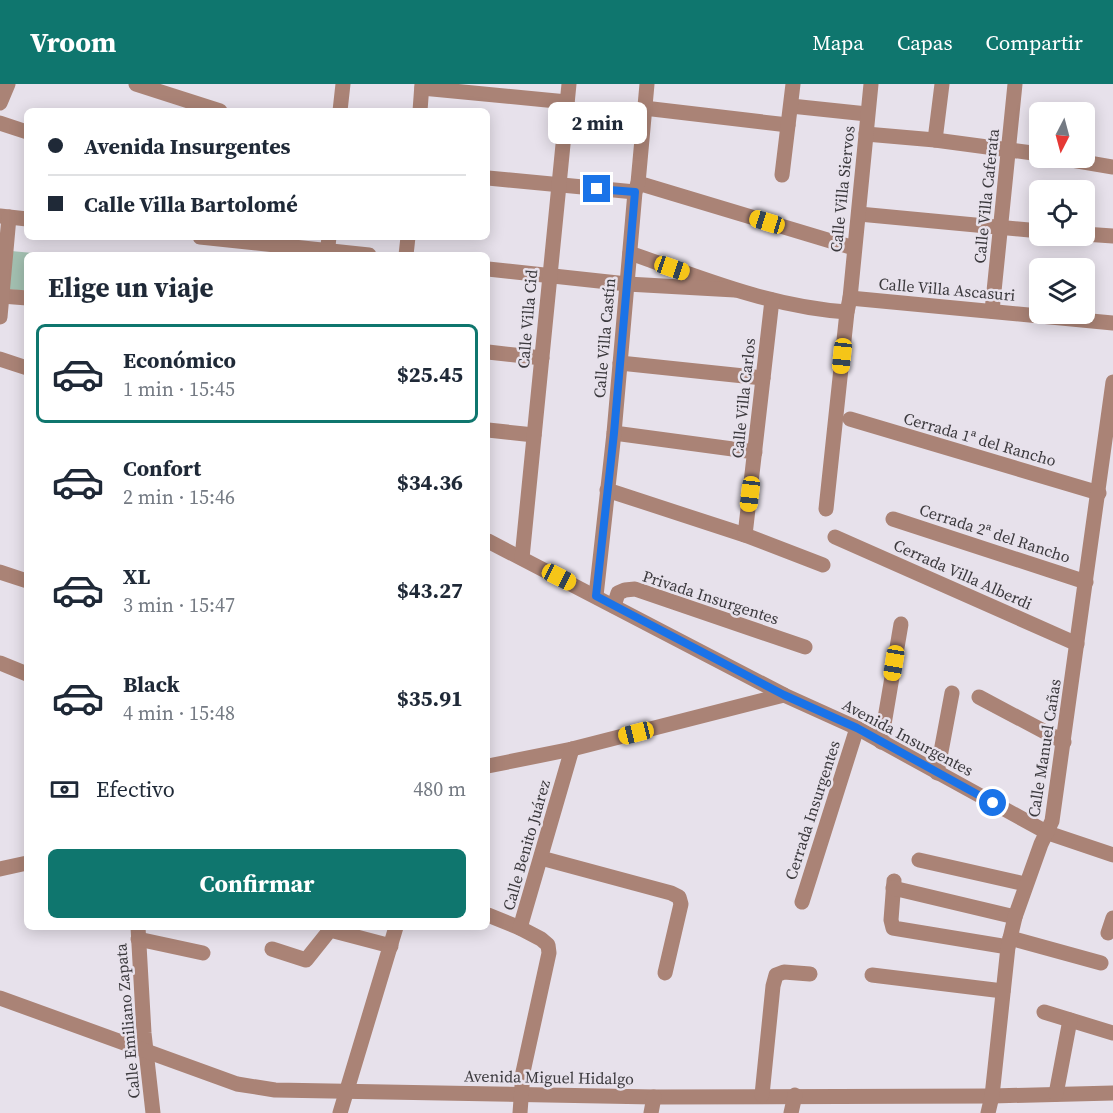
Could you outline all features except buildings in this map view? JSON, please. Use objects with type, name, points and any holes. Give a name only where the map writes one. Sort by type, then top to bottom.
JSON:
[{"type":"street","points":[[0,103],[8,84]]},
{"type":"street","points":[[136,84],[211,108]]},
{"type":"street","points":[[340,108],[343,84]]},
{"type":"street","name":"Calle Villa Cid","points":[[522,558],[569,84]]},
{"type":"street","name":"Calle Villa Castín","points":[[596,596],[647,84]]},
{"type":"street","points":[[782,175],[793,84]]},
{"type":"street","name":"Calle Villa Siervos","points":[[826,509],[859,214],[870,84]]},
{"type":"street","points":[[935,140],[942,84]]},
{"type":"street","name":"Calle Villa Caferata","points":[[992,311],[1015,84]]},
{"type":"street","points":[[420,108],[422,86],[567,102]]},
{"type":"street","points":[[791,106],[867,114]]},
{"type":"street","points":[[644,108],[788,125]]},
{"type":"street","points":[[0,123],[24,131]]},
{"type":"street","points":[[866,134],[1029,152]]},
{"type":"street","points":[[1095,164],[1113,167]]},
{"type":"street","points":[[490,178],[559,185],[636,188],[854,248]]},
{"type":"street","points":[[859,214],[1029,230]]},
{"type":"street","points":[[0,318],[4,217],[24,219]]},
{"type":"street","points":[[1095,235],[1113,236]]},
{"type":"street","points":[[213,240],[247,248],[328,248],[351,252]]},
{"type":"street","name":"Calle Villa Ascasuri","points":[[630,253],[735,290],[819,310],[849,305],[992,311],[1113,323]]},
{"type":"street","points":[[490,269],[627,284],[735,290]]},
{"type":"street","points":[[2,296],[24,298]]},
{"type":"street","name":"Calle Villa Carlos","points":[[745,536],[772,300]]},
{"type":"street","points":[[490,352],[542,358]]},
{"type":"street","points":[[0,359],[24,367]]},
{"type":"street","points":[[620,363],[763,378]]},
{"type":"street","name":"Calle Manuel Cañas","points":[[988,1113],[992,1096],[1009,943],[1025,884],[1053,821],[1113,382]]},
{"type":"street","name":"Cerrada 1ª del Rancho","points":[[850,419],[1099,493]]},
{"type":"street","points":[[490,430],[534,435]]},
{"type":"street","points":[[614,433],[755,452]]},
{"type":"street","points":[[607,490],[745,536],[823,565]]},
{"type":"street","name":"Cerrada 2ª del Rancho","points":[[893,519],[1086,582]]},
{"type":"street","name":"Cerrada Villa Alberdi","points":[[835,537],[1077,644]]},
{"type":"street","name":"Avenida Insurgentes","points":[[490,542],[784,695],[857,728],[1048,833],[1113,855]]},
{"type":"street","points":[[0,572],[24,580]]},
{"type":"street","name":"Privada Insurgentes","points":[[614,606],[618,593],[635,589],[805,647]]},
{"type":"street","points":[[881,742],[901,624]]},
{"type":"street","points":[[0,663],[24,673]]},
{"type":"street","points":[[938,773],[952,693]]},
{"type":"street","points":[[490,766],[572,749],[784,695]]},
{"type":"street","points":[[979,697],[1064,742]]},
{"type":"street","name":"Cerrada Insurgentes","points":[[802,902],[857,728]]},
{"type":"street","name":"Calle Benito Juárez","points":[[520,1113],[523,1072],[549,953],[548,945],[520,928],[572,749]]},
{"type":"street","points":[[541,858],[679,897],[681,904],[665,973]]},
{"type":"street","points":[[919,860],[1025,884]]},
{"type":"street","points":[[0,869],[24,864]]},
{"type":"street","points":[[1015,917],[894,885],[891,920],[893,928],[1009,943],[1101,963]]},
{"type":"street","points":[[490,916],[520,928]]},
{"type":"street","points":[[273,949],[306,960],[330,930]]},
{"type":"street","points":[[335,930],[391,946]]},
{"type":"street","points":[[340,1113],[395,930]]},
{"type":"street","points":[[138,933],[203,953]]},
{"type":"street","name":"Calle Emiliano Zapata","points":[[138,933],[146,1051],[153,1113]]},
{"type":"street","points":[[762,1095],[776,975],[784,972],[810,974]]},
{"type":"street","points":[[872,975],[1003,991]]},
{"type":"street","name":"Avenida Miguel Hidalgo","points":[[0,998],[237,1084],[275,1090],[654,1096],[992,1096],[1113,1093]]},
{"type":"street","points":[[1044,1012],[1113,1033]]},
{"type":"street","points":[[1056,1094],[1070,1020]]},
{"type":"street","points":[[791,1113],[795,1095]]},
{"type":"street","points":[[651,1113],[654,1096]]},
{"type":"green space","points":[[11,251],[24,252],[24,291],[7,289]]},
{"type":"route","points":[[597,189],[635,192],[614,433],[596,596],[784,695],[857,728],[993,803]]}]
